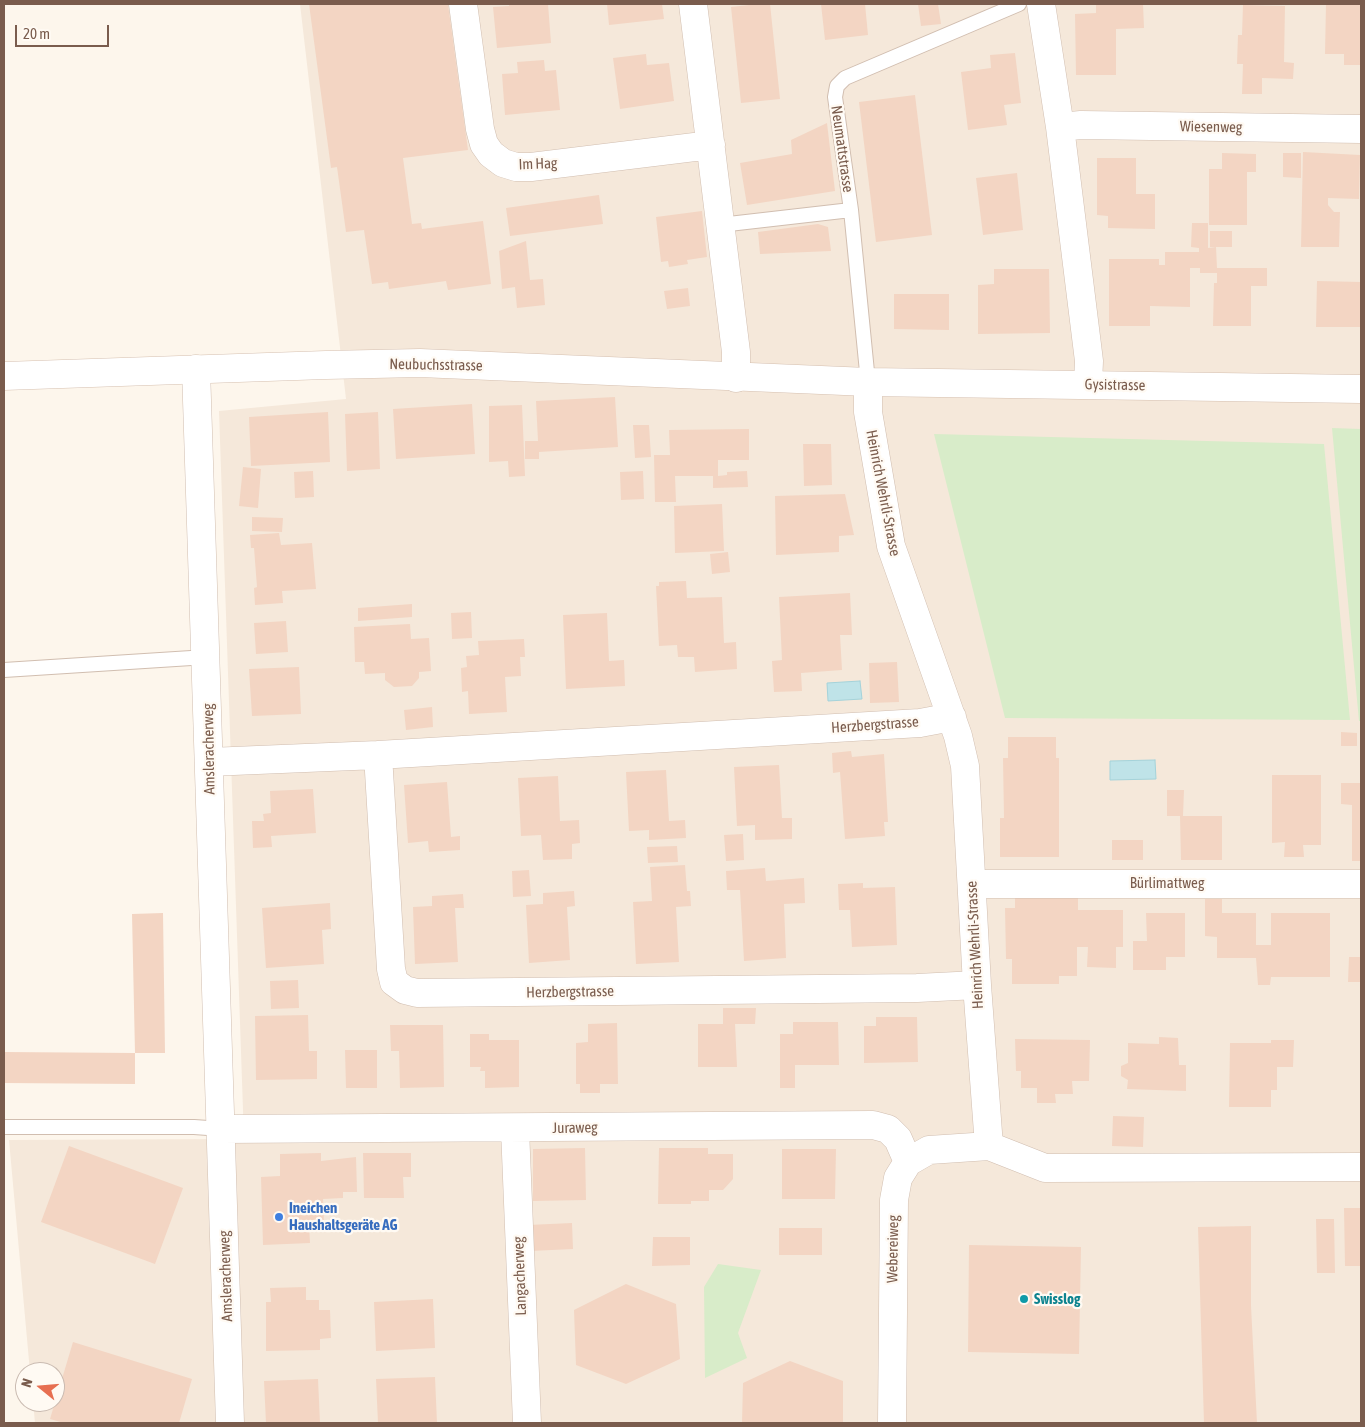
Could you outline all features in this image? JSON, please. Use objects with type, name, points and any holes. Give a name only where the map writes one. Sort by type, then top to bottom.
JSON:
[{"type":"street","name":"Im Hag","points":[[463,4],[480,129],[484,144],[491,154],[503,163],[516,167],[531,167],[711,145]]},
{"type":"street","points":[[693,4],[736,352],[736,378]]},
{"type":"street","points":[[1041,4],[1060,127],[1089,361],[1088,384]]},
{"type":"street","name":"Wiesenweg","points":[[1060,127],[1081,125],[1361,129]]},
{"type":"street","name":"Neubuchsstrasse","points":[[4,376],[420,364],[868,382]]},
{"type":"street","name":"Amsleracherweg","points":[[196,369],[207,657],[230,1423]]},
{"type":"street","name":"Gysistrasse","points":[[868,382],[1361,389]]},
{"type":"street","name":"Heinrich Wehrli-Strasse","points":[[868,382],[868,412],[891,546],[952,717],[965,766],[977,985],[989,1146]]},
{"type":"street","name":"Herzbergstrasse","points":[[209,762],[920,723],[952,717]]},
{"type":"street","name":"Herzbergstrasse","points":[[378,754],[391,969],[394,982],[405,990],[417,993],[456,993],[917,988],[977,985]]},
{"type":"street","name":"Bürlimattweg","points":[[972,884],[1361,884]]},
{"type":"street","name":"Juraweg","points":[[222,1129],[515,1129],[873,1125],[888,1129],[898,1139],[908,1162]]},
{"type":"street","name":"Langacherweg","points":[[515,1129],[527,1423]]},
{"type":"street","points":[[908,1162],[930,1150],[989,1146],[1045,1168],[1361,1167]]},
{"type":"street","name":"Webereiweg","points":[[892,1423],[894,1200],[898,1178],[908,1162]]},
{"type":"lane","name":"Neumattstrasse","points":[[868,382],[851,210],[835,97],[837,86],[845,78],[1018,4]]},
{"type":"lane","points":[[720,225],[851,210]]},
{"type":"lane","points":[[4,670],[207,657]]},
{"type":"lane","points":[[4,1127],[194,1126],[222,1129]]},
{"type":"shaded area","points":[[300,4],[1361,4],[1361,1423],[35,1423],[34,1412],[65,1412],[65,1362],[29,1362],[9,1140],[244,1139],[219,411],[346,399]]},
{"type":"green space","points":[[1332,428],[1361,429],[1361,721],[1359,721]]},
{"type":"green space","points":[[934,434],[1324,444],[1350,720],[1005,718]]},
{"type":"green space","points":[[718,1264],[761,1270],[738,1333],[747,1358],[705,1378],[704,1287]]},
{"type":"water","points":[[860,681],[862,699],[828,701],[827,683]]},
{"type":"water","points":[[1155,760],[1156,779],[1110,780],[1110,761]]},
{"type":"building","points":[[309,4],[448,4],[468,150],[403,158],[412,224],[421,223],[422,229],[483,221],[491,284],[448,290],[446,281],[389,289],[388,282],[372,284],[364,230],[346,232],[337,167],[331,168]]},
{"type":"building","points":[[509,4],[548,4],[551,43],[497,48],[493,7],[509,6]]},
{"type":"building","points":[[607,4],[662,4],[664,19],[609,25]]},
{"type":"building","points":[[770,4],[780,99],[741,103],[731,7]]},
{"type":"building","points":[[821,4],[865,4],[868,35],[825,40]]},
{"type":"building","points":[[918,4],[938,4],[941,24],[921,26]]},
{"type":"building","points":[[1096,4],[1143,4],[1144,28],[1116,29],[1116,75],[1076,75],[1075,14],[1096,13]]},
{"type":"building","points":[[1326,4],[1361,4],[1361,65],[1344,65],[1344,54],[1325,54]]},
{"type":"building","points":[[1243,5],[1285,6],[1284,62],[1294,63],[1293,79],[1262,78],[1262,94],[1242,94],[1243,64],[1237,64],[1238,35],[1242,35]]},
{"type":"building","points":[[1015,53],[1021,103],[1004,105],[1007,125],[968,130],[961,72],[991,68],[990,55]]},
{"type":"building","points":[[646,54],[647,65],[669,63],[674,101],[620,109],[613,58]]},
{"type":"building","points":[[544,60],[545,71],[556,70],[560,110],[505,115],[502,74],[518,73],[517,62]]},
{"type":"building","points":[[915,95],[932,235],[876,242],[859,102]]},
{"type":"building","points":[[827,123],[835,191],[747,205],[740,163],[792,154],[791,140]]},
{"type":"building","points":[[1303,152],[1360,155],[1359,199],[1328,198],[1328,205],[1334,212],[1340,212],[1339,247],[1301,247]]},
{"type":"building","points":[[1222,153],[1256,154],[1256,172],[1247,172],[1247,225],[1209,225],[1209,169],[1222,169]]},
{"type":"building","points":[[1283,153],[1301,153],[1301,178],[1283,177]]},
{"type":"building","points":[[1097,158],[1136,158],[1136,194],[1155,194],[1155,229],[1108,228],[1108,216],[1097,215]]},
{"type":"building","points":[[1017,173],[1023,230],[983,235],[976,178]]},
{"type":"building","points":[[599,195],[603,224],[510,236],[506,208]]},
{"type":"building","points":[[702,211],[707,257],[687,260],[688,264],[669,267],[668,261],[661,262],[656,217]]},
{"type":"building","points":[[1192,223],[1208,223],[1208,248],[1216,247],[1217,268],[1267,268],[1267,286],[1251,286],[1251,326],[1213,326],[1214,283],[1217,283],[1217,273],[1200,273],[1200,268],[1190,268],[1190,307],[1150,306],[1150,326],[1109,326],[1109,259],[1159,259],[1159,265],[1165,265],[1165,252],[1199,252],[1199,248],[1191,247]]},
{"type":"building","points":[[818,224],[828,227],[831,251],[760,254],[758,232]]},
{"type":"building","points":[[1210,231],[1232,231],[1232,247],[1210,247]]},
{"type":"building","points":[[526,241],[530,280],[543,279],[545,305],[517,308],[515,287],[502,289],[499,251]]},
{"type":"building","points":[[994,269],[1049,269],[1050,333],[978,334],[978,285],[994,284]]},
{"type":"building","points":[[1317,281],[1361,282],[1361,327],[1316,327]]},
{"type":"building","points":[[688,288],[690,306],[667,309],[664,291]]},
{"type":"building","points":[[894,294],[949,294],[949,330],[894,329]]},
{"type":"building","points":[[615,397],[618,447],[539,452],[539,459],[525,459],[525,441],[538,441],[536,401]]},
{"type":"building","points":[[472,404],[475,454],[396,459],[393,409]]},
{"type":"building","points":[[522,405],[525,476],[509,477],[508,461],[489,462],[489,406]]},
{"type":"building","points":[[328,412],[330,462],[251,466],[249,417]]},
{"type":"building","points":[[378,412],[380,469],[347,471],[345,414]]},
{"type":"building","points":[[633,425],[649,425],[651,457],[635,458]]},
{"type":"building","points":[[749,429],[749,460],[718,460],[718,476],[727,475],[727,472],[747,471],[748,487],[713,488],[713,476],[675,476],[676,502],[655,502],[654,455],[670,455],[669,430]]},
{"type":"building","points":[[803,444],[831,444],[832,485],[804,486]]},
{"type":"building","points":[[243,467],[261,469],[258,508],[239,506]]},
{"type":"building","points":[[313,471],[314,497],[295,498],[294,472]]},
{"type":"building","points":[[643,471],[644,499],[621,500],[620,472]]},
{"type":"building","points":[[845,494],[854,535],[839,536],[839,552],[776,555],[775,496]]},
{"type":"building","points":[[722,504],[724,551],[675,553],[674,506]]},
{"type":"building","points":[[252,517],[283,518],[282,532],[252,531]]},
{"type":"building","points":[[279,533],[281,545],[312,543],[316,589],[282,591],[283,603],[255,605],[254,588],[257,587],[254,548],[251,548],[250,535]]},
{"type":"building","points":[[728,552],[730,572],[712,574],[710,554]]},
{"type":"building","points":[[686,581],[687,598],[722,597],[724,643],[736,642],[737,669],[695,672],[694,657],[678,657],[677,645],[659,646],[656,586],[659,586],[659,582]]},
{"type":"building","points":[[850,593],[852,635],[840,635],[842,670],[801,673],[802,691],[774,692],[772,661],[782,660],[779,597]]},
{"type":"building","points":[[412,604],[412,617],[358,621],[358,608]]},
{"type":"building","points":[[471,612],[472,638],[452,639],[451,613]]},
{"type":"building","points":[[607,613],[609,661],[624,660],[625,686],[566,689],[563,615]]},
{"type":"building","points":[[286,621],[288,652],[256,654],[254,623]]},
{"type":"building","points":[[410,624],[411,639],[429,638],[431,671],[419,672],[419,678],[412,686],[394,687],[385,680],[385,673],[365,674],[364,662],[355,662],[354,627]]},
{"type":"building","points":[[524,639],[525,657],[520,657],[521,676],[505,677],[507,712],[469,714],[468,691],[462,692],[461,668],[467,667],[466,656],[479,655],[478,641]]},
{"type":"building","points":[[897,662],[899,702],[870,703],[869,663]]},
{"type":"building","points":[[299,667],[301,714],[252,716],[249,669]]},
{"type":"building","points":[[432,707],[433,727],[406,730],[404,710]]},
{"type":"building","points":[[1341,732],[1357,733],[1357,746],[1341,746]]},
{"type":"building","points":[[1008,737],[1056,737],[1056,758],[1059,758],[1059,857],[1000,857],[1000,818],[1004,818],[1003,758],[1008,758]]},
{"type":"building","points":[[851,751],[852,757],[884,754],[888,822],[884,822],[885,836],[845,839],[840,772],[833,773],[832,753]]},
{"type":"building","points":[[779,765],[782,818],[792,818],[792,839],[755,840],[755,825],[737,826],[734,767]]},
{"type":"building","points":[[666,770],[669,821],[685,820],[686,838],[649,840],[649,830],[629,831],[626,772]]},
{"type":"building","points":[[1272,775],[1321,775],[1321,845],[1303,845],[1304,857],[1284,857],[1285,842],[1272,843]]},
{"type":"building","points":[[558,776],[560,821],[579,820],[580,843],[572,844],[572,859],[543,860],[541,835],[521,836],[518,778]]},
{"type":"building","points":[[447,782],[451,837],[460,836],[460,850],[429,852],[428,841],[408,843],[404,785]]},
{"type":"building","points":[[1341,783],[1361,783],[1361,861],[1352,861],[1352,805],[1341,804]]},
{"type":"building","points":[[313,789],[316,833],[271,836],[272,847],[253,848],[252,821],[264,821],[263,814],[271,813],[270,791]]},
{"type":"building","points":[[1167,790],[1184,790],[1183,816],[1222,816],[1222,860],[1181,860],[1180,816],[1167,816]]},
{"type":"building","points":[[743,834],[744,860],[726,861],[724,835]]},
{"type":"building","points":[[1112,840],[1143,840],[1143,860],[1112,860]]},
{"type":"building","points":[[677,846],[678,862],[648,863],[647,847]]},
{"type":"building","points":[[685,865],[687,891],[690,891],[691,906],[676,907],[679,962],[636,964],[633,902],[652,901],[650,867]]},
{"type":"building","points":[[765,868],[766,881],[804,878],[805,903],[784,904],[786,958],[744,961],[740,890],[727,890],[726,871]]},
{"type":"building","points":[[529,870],[531,896],[513,897],[512,871]]},
{"type":"building","points":[[863,883],[863,888],[895,887],[897,945],[852,947],[850,910],[839,910],[838,884]]},
{"type":"building","points":[[574,891],[575,906],[567,907],[570,960],[529,963],[526,905],[543,904],[543,893]]},
{"type":"building","points":[[463,894],[464,908],[455,908],[458,962],[415,964],[413,907],[432,906],[432,896]]},
{"type":"building","points":[[1015,896],[1078,896],[1078,910],[1123,910],[1123,947],[1116,947],[1116,968],[1087,967],[1088,947],[1077,947],[1077,976],[1059,976],[1059,984],[1012,984],[1012,959],[1006,959],[1005,908],[1015,908]]},
{"type":"building","points":[[1205,899],[1222,899],[1222,913],[1256,913],[1256,945],[1271,945],[1271,913],[1330,913],[1330,977],[1271,977],[1270,985],[1258,985],[1256,958],[1217,958],[1217,937],[1205,936]]},
{"type":"building","points":[[330,903],[331,929],[322,930],[324,964],[266,968],[262,908]]},
{"type":"building","points":[[163,913],[165,1053],[135,1053],[132,914]]},
{"type":"building","points":[[1146,913],[1185,913],[1185,957],[1166,957],[1166,970],[1133,970],[1133,941],[1147,941]]},
{"type":"building","points":[[1349,957],[1361,957],[1361,982],[1348,982]]},
{"type":"building","points":[[298,980],[299,1008],[271,1009],[270,981]]},
{"type":"building","points":[[723,1008],[756,1008],[755,1024],[735,1024],[737,1067],[698,1067],[698,1024],[723,1024]]},
{"type":"building","points":[[308,1015],[309,1051],[317,1051],[317,1079],[256,1080],[255,1016]]},
{"type":"building","points":[[876,1017],[917,1017],[918,1062],[864,1063],[864,1026],[876,1026]]},
{"type":"building","points":[[793,1022],[838,1022],[839,1065],[795,1065],[795,1088],[780,1088],[780,1034],[793,1034]]},
{"type":"building","points":[[617,1023],[618,1084],[600,1084],[600,1093],[580,1093],[580,1084],[576,1084],[576,1043],[588,1042],[588,1024]]},
{"type":"building","points":[[390,1025],[443,1025],[444,1087],[400,1088],[399,1051],[391,1051]]},
{"type":"building","points":[[470,1034],[489,1034],[489,1040],[519,1040],[519,1087],[485,1088],[485,1071],[480,1071],[481,1067],[470,1067]]},
{"type":"building","points":[[1159,1037],[1178,1038],[1179,1065],[1186,1065],[1186,1091],[1127,1089],[1128,1080],[1121,1076],[1121,1066],[1128,1063],[1128,1043],[1159,1044]]},
{"type":"building","points":[[1015,1039],[1090,1040],[1089,1081],[1072,1081],[1073,1094],[1055,1094],[1056,1103],[1037,1103],[1037,1088],[1021,1088],[1021,1071],[1016,1071]]},
{"type":"building","points":[[1271,1040],[1294,1040],[1293,1067],[1277,1067],[1277,1090],[1271,1090],[1271,1107],[1229,1107],[1230,1043],[1271,1043]]},
{"type":"building","points":[[345,1050],[377,1050],[377,1088],[346,1088]]},
{"type":"building","points":[[4,1052],[135,1053],[135,1084],[4,1083]]},
{"type":"building","points":[[1113,1116],[1144,1117],[1143,1147],[1112,1146]]},
{"type":"building","points":[[69,1146],[183,1188],[155,1264],[41,1222]]},
{"type":"building","points":[[585,1148],[586,1200],[533,1201],[533,1149]]},
{"type":"building","points":[[659,1148],[708,1148],[708,1154],[733,1154],[733,1179],[723,1190],[709,1190],[709,1201],[691,1201],[691,1204],[658,1204]]},
{"type":"building","points":[[782,1149],[836,1149],[835,1199],[782,1199]]},
{"type":"building","points":[[321,1153],[321,1161],[356,1157],[357,1192],[343,1192],[343,1198],[323,1199],[324,1224],[309,1225],[310,1243],[263,1245],[261,1177],[280,1176],[280,1154]]},
{"type":"building","points":[[363,1153],[411,1153],[411,1177],[403,1177],[404,1198],[364,1198]]},
{"type":"building","points":[[1344,1208],[1361,1208],[1361,1266],[1345,1266]]},
{"type":"building","points":[[1316,1219],[1334,1219],[1335,1273],[1317,1273]]},
{"type":"building","points":[[572,1223],[573,1249],[530,1251],[528,1225]]},
{"type":"building","points":[[1251,1226],[1251,1306],[1257,1423],[1204,1423],[1198,1227]]},
{"type":"building","points":[[779,1228],[822,1228],[822,1255],[779,1255]]},
{"type":"building","points":[[653,1237],[690,1237],[690,1265],[652,1266]]},
{"type":"building","name":"Swisslog","points":[[969,1245],[1081,1247],[1079,1354],[968,1352]]},
{"type":"building","points":[[626,1284],[676,1304],[680,1359],[626,1384],[576,1365],[574,1310]]},
{"type":"building","points":[[306,1287],[306,1300],[319,1300],[319,1310],[330,1310],[331,1338],[320,1339],[320,1350],[266,1351],[266,1302],[271,1302],[270,1288]]},
{"type":"building","points":[[433,1299],[435,1348],[376,1351],[374,1302]]},
{"type":"building","points":[[73,1342],[192,1379],[179,1423],[64,1423],[50,1419],[52,1412],[65,1412],[65,1369]]},
{"type":"building","points":[[790,1361],[843,1381],[843,1423],[742,1423],[743,1383]]},
{"type":"building","points":[[435,1377],[437,1423],[378,1423],[376,1379]]},
{"type":"building","points":[[318,1379],[320,1423],[266,1423],[264,1381]]},
{"type":"place","name":"Ineichen Haushaltsgeräte AG","points":[[279,1217]]},
{"type":"place","name":"Swisslog","points":[[1024,1299]]}]
